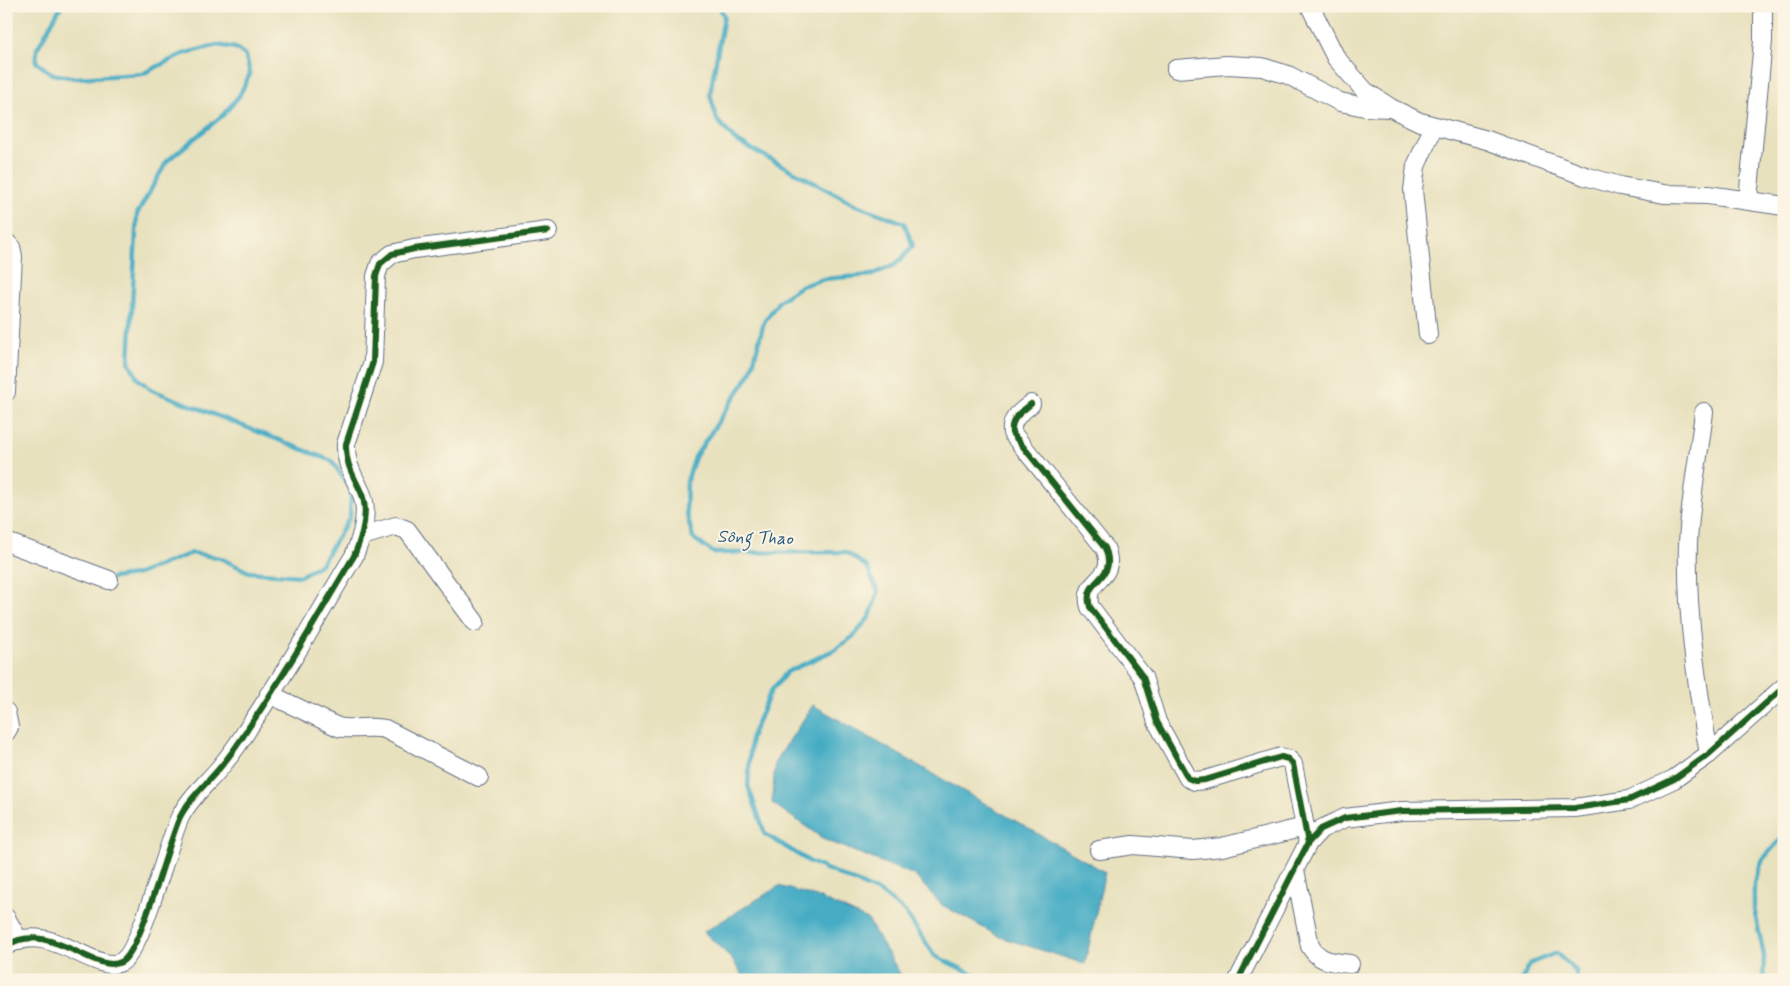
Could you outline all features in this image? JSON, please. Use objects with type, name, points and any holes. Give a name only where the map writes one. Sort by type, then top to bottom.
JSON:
[{"type":"street","points":[[1310,6],[1336,58],[1365,91],[1391,108],[1420,122],[1488,140],[1584,176],[1620,186],[1664,194],[1708,194],[1784,206]]},
{"type":"street","points":[[1748,200],[1763,40],[1763,6]]},
{"type":"street","points":[[1176,69],[1227,65],[1262,67],[1288,75],[1340,102],[1365,107],[1391,108]]},
{"type":"street","points":[[1428,335],[1413,190],[1416,166],[1434,126]]},
{"type":"street","points":[[6,918],[12,944],[29,938],[50,940],[109,964],[119,963],[128,957],[150,906],[180,817],[250,727],[354,556],[362,536],[364,514],[362,494],[345,456],[346,444],[373,362],[376,276],[380,264],[392,254],[414,249],[548,231]]},
{"type":"street","points":[[6,242],[11,247],[13,256],[6,392]]},
{"type":"street","points":[[1031,404],[1015,418],[1011,426],[1012,433],[1105,548],[1109,558],[1108,569],[1089,590],[1087,599],[1090,607],[1143,677],[1157,722],[1188,778],[1195,781],[1205,780],[1280,757],[1288,759],[1293,764],[1306,835],[1295,870],[1238,980]]},
{"type":"street","points":[[1704,412],[1688,542],[1688,596],[1693,648],[1710,754]]},
{"type":"street","points":[[362,536],[396,526],[407,530],[475,622]]},
{"type":"street","points":[[6,542],[109,580]]},
{"type":"street","points":[[1099,850],[1133,845],[1193,850],[1214,848],[1306,835],[1344,818],[1402,811],[1575,808],[1629,800],[1652,791],[1674,779],[1710,754],[1784,687]]},
{"type":"street","points":[[269,694],[338,728],[375,726],[385,729],[478,777]]},
{"type":"street","points":[[6,712],[10,727],[6,732]]},
{"type":"street","points":[[1295,870],[1310,946],[1316,956],[1325,960],[1350,964]]},
{"type":"water","points":[[813,705],[1105,872],[1085,964],[1000,937],[942,905],[914,875],[825,840],[772,803],[775,762]]},
{"type":"water","points":[[779,886],[820,898],[868,920],[904,980],[745,980],[731,958],[704,932]]},
{"type":"waterway","points":[[61,6],[37,49],[36,62],[52,74],[76,78],[142,74],[183,54],[217,45],[236,48],[246,56],[250,74],[239,96],[223,115],[167,161],[137,214],[129,362],[138,379],[152,390],[332,461],[351,490],[350,517],[321,564],[300,576],[249,572],[220,558],[192,553],[135,575],[112,578]]},
{"type":"waterway","name":"Sông Thao","points":[[719,6],[724,16],[710,94],[717,120],[735,140],[856,205],[904,223],[913,246],[896,264],[872,275],[824,279],[801,286],[779,301],[764,322],[751,372],[695,457],[687,481],[686,511],[693,538],[714,553],[846,552],[867,567],[878,592],[870,616],[854,636],[834,650],[787,672],[771,691],[751,737],[748,786],[765,834],[810,862],[881,893],[905,912],[935,956],[985,980]]},
{"type":"waterway","name":"Sông Thao","points":[[1763,980],[1764,956],[1754,908],[1754,883],[1763,859],[1784,835]]},
{"type":"waterway","name":"Sông Thao","points":[[1521,980],[1531,963],[1556,953],[1576,971],[1576,980]]},
{"type":"cycle path","points":[[6,946],[22,939],[38,939],[54,942],[98,961],[110,964],[121,962],[129,954],[154,896],[180,817],[193,798],[222,765],[242,738],[290,664],[354,556],[362,533],[365,508],[361,492],[348,463],[346,444],[373,362],[376,276],[380,264],[392,254],[414,249],[548,231]]},
{"type":"cycle path","points":[[1031,404],[1014,420],[1012,433],[1105,548],[1108,559],[1107,567],[1104,574],[1091,590],[1089,597],[1090,607],[1143,677],[1157,722],[1188,778],[1195,781],[1205,780],[1281,757],[1288,759],[1293,764],[1308,843]]},
{"type":"cycle path","points":[[1238,980],[1308,843],[1321,829],[1345,818],[1402,811],[1575,808],[1629,800],[1674,779],[1709,754],[1784,687]]}]
